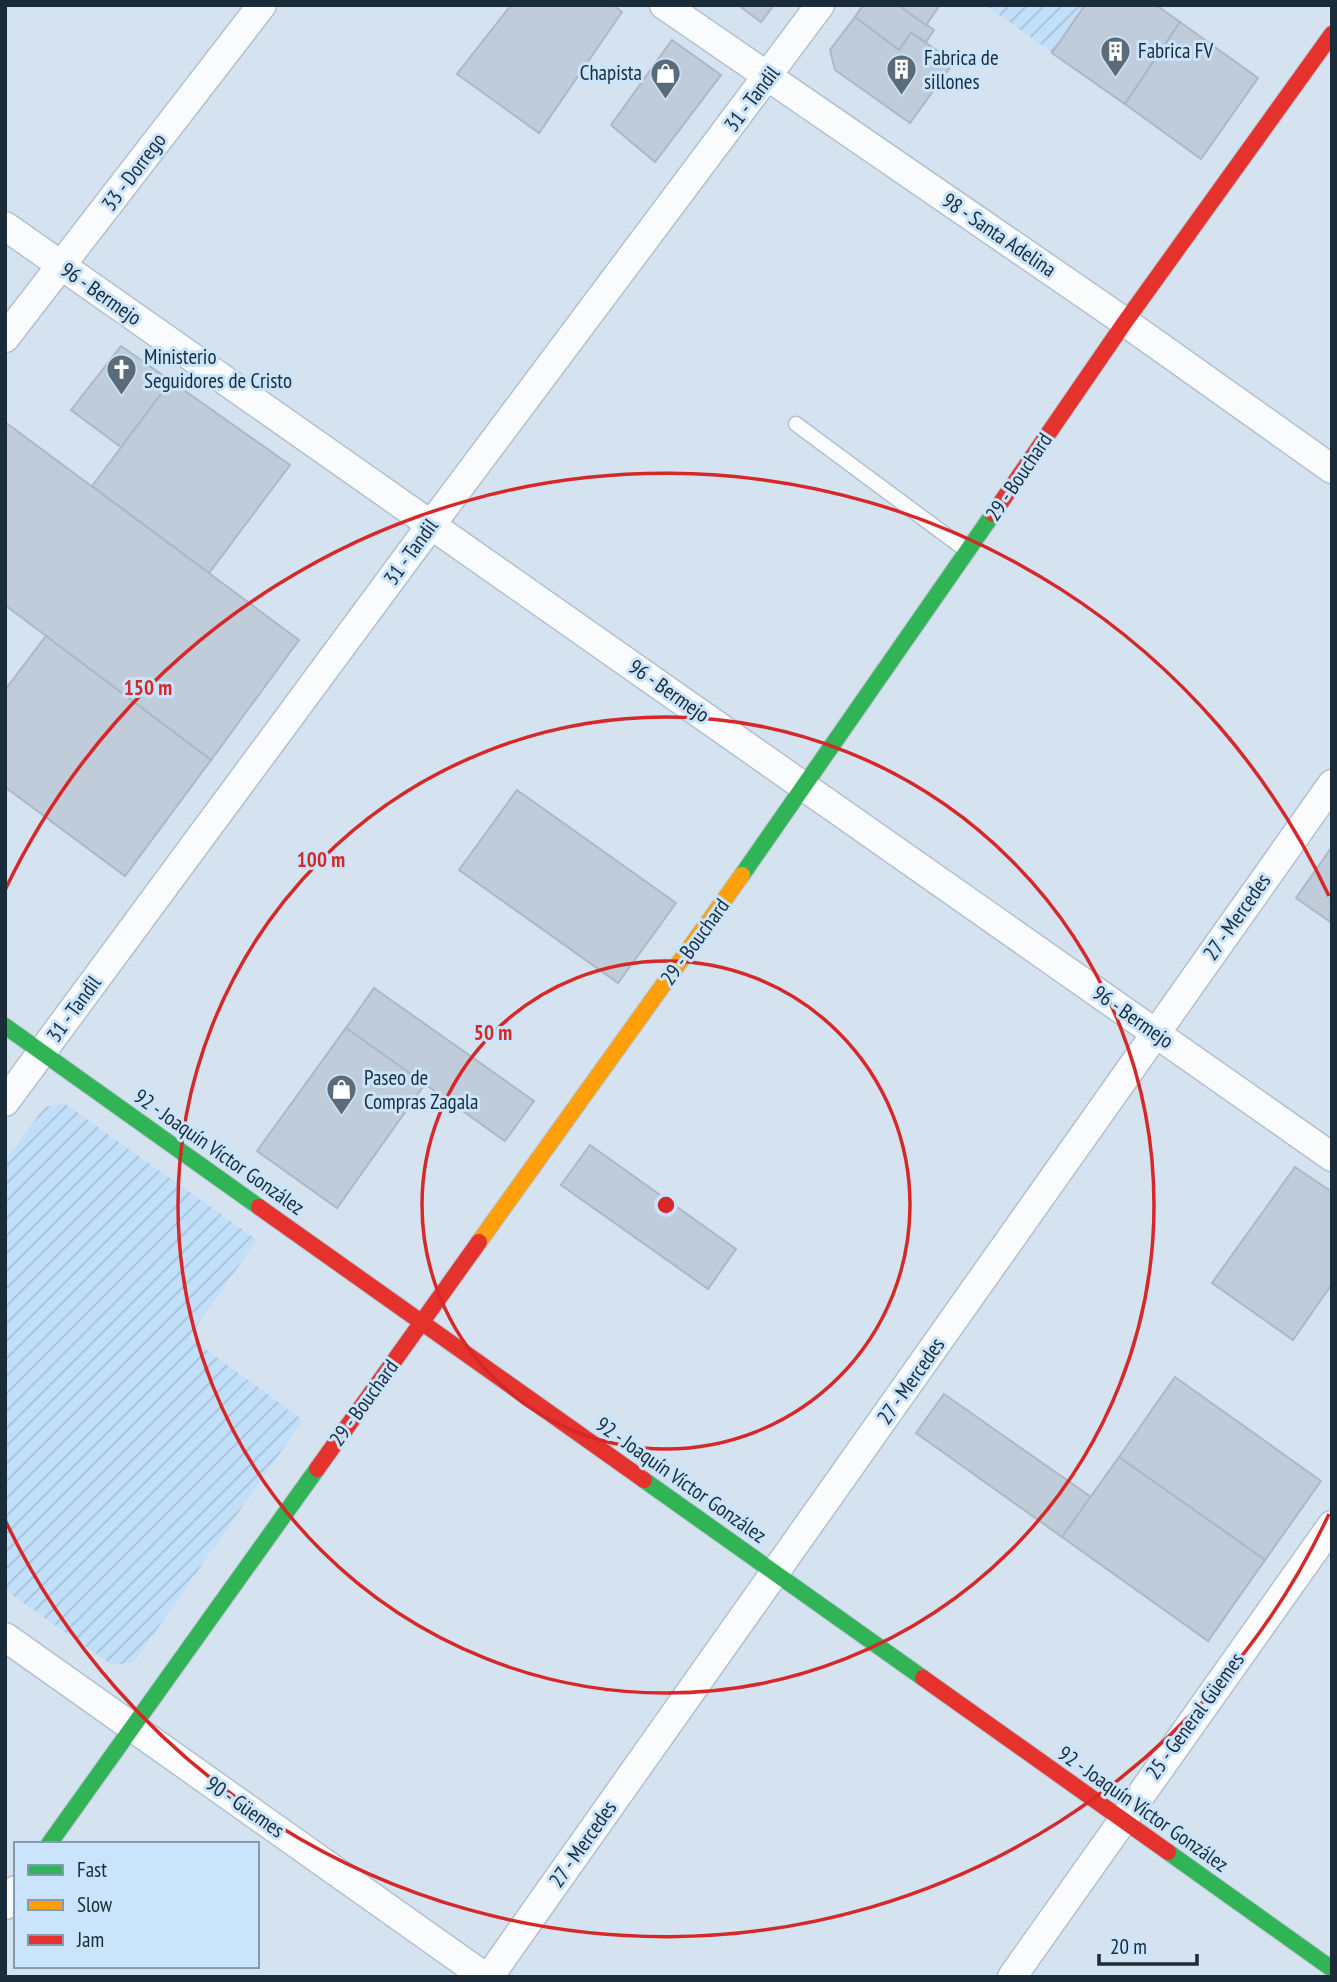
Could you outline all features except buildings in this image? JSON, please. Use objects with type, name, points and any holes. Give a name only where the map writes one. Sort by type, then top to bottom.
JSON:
[{"type":"street","name":"33 - Dorrego","points":[[5,338],[262,5]]},
{"type":"street","name":"98 - Santa Adelina","points":[[664,5],[1125,322],[1332,469]]},
{"type":"street","name":"31 - Tandil","points":[[5,1102],[431,525],[820,5]]},
{"type":"street","name":"29 - Bouchard","points":[[50,1842],[806,787],[1125,322],[1332,34]]},
{"type":"street","name":"96 - Bermejo","points":[[5,226],[1332,1157]]},
{"type":"street","name":"27 - Mercedes","points":[[487,1977],[1332,784]]},
{"type":"street","name":"92 - Joaquín Víctor González","points":[[5,1026],[1332,1969]]},
{"type":"street","name":"25 - General Güemes","points":[[1012,1977],[1121,1819],[1332,1525]]},
{"type":"street","name":"90 - Güemes","points":[[5,1637],[487,1977]]},
{"type":"lane","points":[[796,424],[967,551]]},
{"type":"shaded area","name":"Fabrica FV","points":[[985,5],[1156,5],[1180,22],[1125,104]]},
{"type":"shaded area","points":[[64,1103],[257,1240],[189,1337],[303,1420],[134,1662],[112,1665],[5,1590],[5,1160],[45,1107]]},
{"type":"traffic: fast","points":[[742,875],[993,514]]},
{"type":"traffic: fast","points":[[5,1026],[259,1207]]},
{"type":"traffic: fast","points":[[50,1842],[317,1469]]},
{"type":"traffic: fast","points":[[644,1480],[923,1678]]},
{"type":"traffic: fast","points":[[1168,1852],[1332,1969]]},
{"type":"traffic: slow","points":[[479,1242],[742,875]]},
{"type":"traffic: jam","points":[[993,514],[1125,322],[1332,34]]},
{"type":"traffic: jam","points":[[259,1207],[644,1480]]},
{"type":"traffic: jam","points":[[317,1469],[479,1242]]},
{"type":"traffic: jam","points":[[923,1678],[1168,1852]]},
{"type":"place","name":"Fabrica FV","points":[[1115,78]]},
{"type":"place","name":"Fabrica de sillones","points":[[901,97]]},
{"type":"place","name":"Chapista","points":[[665,100]]},
{"type":"place","name":"Ministerio Seguidores de Cristo","points":[[121,396]]},
{"type":"place","name":"Paseo de Compras Zagala","points":[[341,1117]]}]
